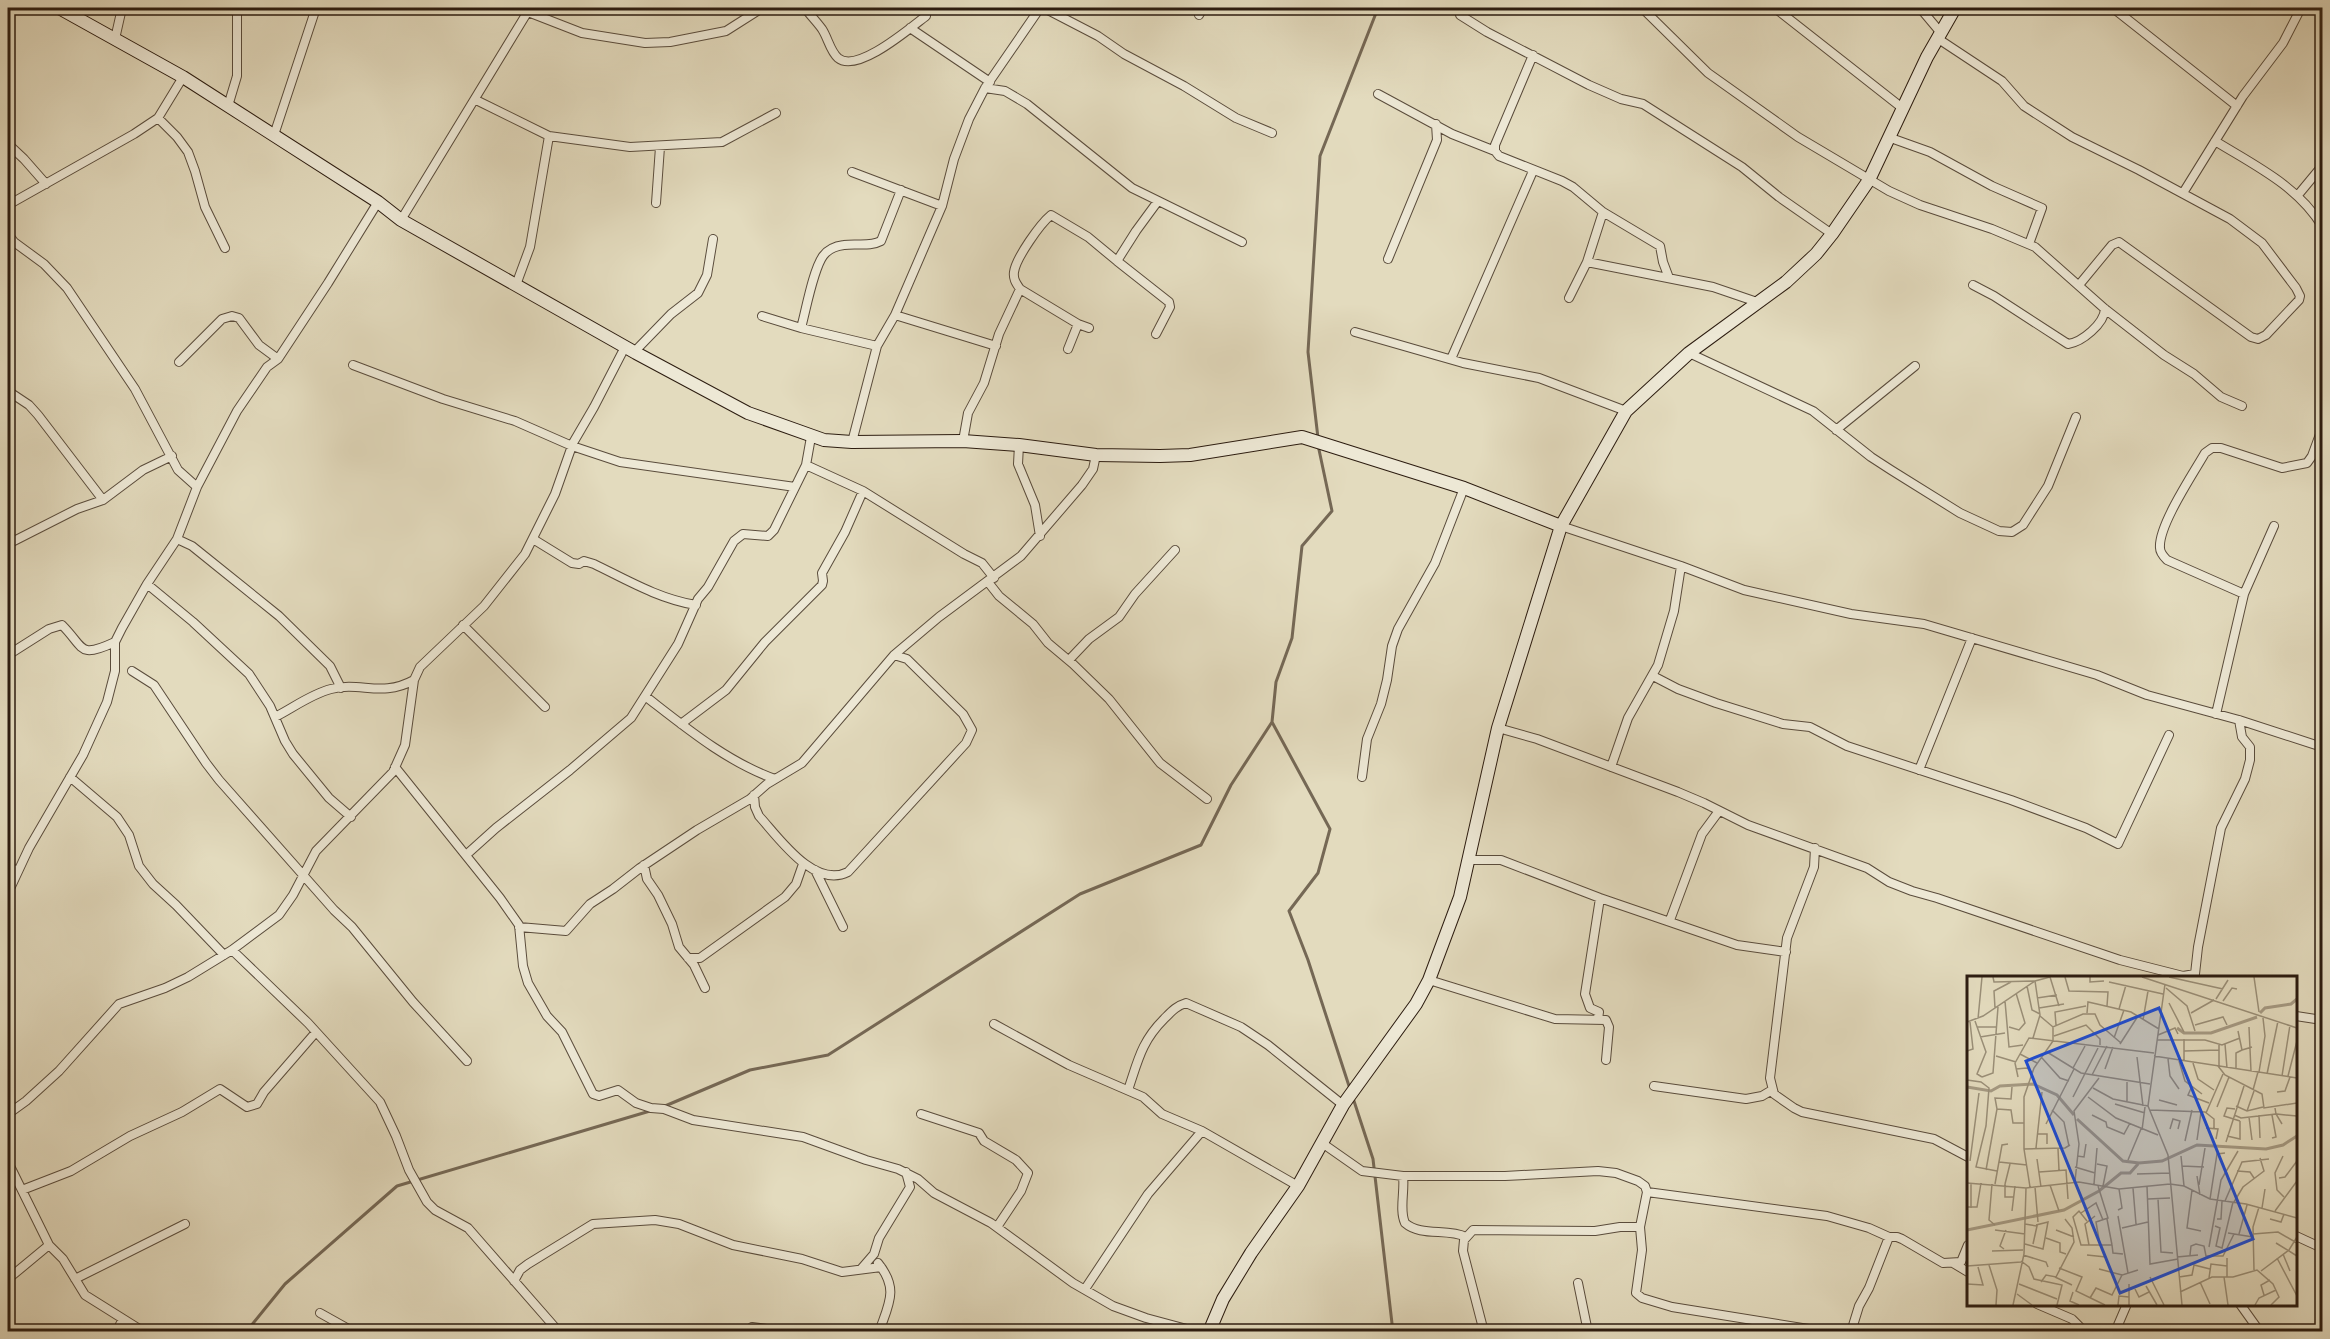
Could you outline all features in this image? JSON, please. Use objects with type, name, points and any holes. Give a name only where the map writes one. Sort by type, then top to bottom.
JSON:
[{"type":"street","points":[[59,8],[183,77],[378,202],[402,220],[516,285],[748,412],[811,436],[824,440],[852,442],[963,441],[1019,445],[1096,455],[1190,455],[1302,437],[1464,488],[1561,526],[1681,566],[1744,590],[1851,614],[1924,624],[2097,675],[2147,695],[2239,720],[2322,747]]},
{"type":"street","points":[[115,39],[122,8]]},
{"type":"street","points":[[228,106],[237,76],[237,8]]},
{"type":"street","points":[[274,135],[316,8]]},
{"type":"street","points":[[402,220],[529,10],[582,33],[645,43],[670,42],[726,31],[762,8]]},
{"type":"street","points":[[805,8],[824,31],[837,57],[845,62],[855,62],[869,56],[926,16],[927,8]]},
{"type":"street","points":[[852,442],[877,346],[895,315],[942,206],[954,159],[969,119],[987,85],[1042,8],[1098,36],[1124,54],[1184,86],[1236,118],[1272,133]]},
{"type":"street","points":[[1458,8],[1460,15],[1472,24],[1606,93],[1643,104],[1742,167],[1779,197],[1832,234]]},
{"type":"street","points":[[1642,8],[1708,73],[1789,131],[1845,163],[1869,180],[1920,206],[2029,244],[2047,255],[2105,309],[2164,355],[2194,374],[2221,397],[2242,406]]},
{"type":"street","points":[[1775,8],[1901,108]]},
{"type":"street","points":[[1920,8],[1939,35],[2002,81],[2024,105],[2072,137],[2230,219],[2262,243],[2300,296],[2299,300],[2266,335],[2258,339],[2251,337],[2119,242],[2112,246],[2079,285]]},
{"type":"street","points":[[1209,1332],[1223,1299],[1251,1253],[1298,1186],[1343,1105],[1416,1004],[1429,980],[1460,897],[1498,728],[1561,526],[1626,411],[1689,353],[1786,282],[1816,254],[1832,234],[1869,180],[1901,108],[1955,8]]},
{"type":"street","points":[[2113,8],[2237,106]]},
{"type":"street","points":[[2183,193],[2237,106],[2283,44],[2301,8]]},
{"type":"street","points":[[910,28],[987,85],[1005,91],[1027,104],[1132,188],[1242,242]]},
{"type":"street","points":[[1533,55],[1495,145],[1498,156],[1573,187],[1603,212],[1660,246],[1669,278]]},
{"type":"street","points":[[996,73],[1005,91]]},
{"type":"street","points":[[8,205],[158,118],[183,77]]},
{"type":"street","points":[[1378,94],[1452,134],[1495,151]]},
{"type":"street","points":[[476,100],[549,136],[630,147],[722,142],[776,113]]},
{"type":"street","points":[[158,118],[188,152],[204,207],[225,248]]},
{"type":"street","points":[[1388,259],[1437,140],[1436,124]]},
{"type":"street","points":[[516,285],[530,247],[549,136]]},
{"type":"street","points":[[1888,137],[1930,152],[1992,186],[2042,208],[2029,244]]},
{"type":"street","points":[[2215,141],[2285,184],[2298,195],[2322,226]]},
{"type":"street","points":[[8,144],[46,184]]},
{"type":"street","points":[[656,203],[660,147]]},
{"type":"street","points":[[2298,195],[2322,166]]},
{"type":"street","points":[[1451,359],[1533,171]]},
{"type":"street","points":[[852,172],[942,206]]},
{"type":"street","points":[[801,328],[818,266],[825,254],[835,246],[876,244],[881,241],[901,189]]},
{"type":"street","points":[[1117,261],[1158,201]]},
{"type":"street","points":[[8,893],[107,702],[114,671],[116,642],[147,584],[177,539],[196,487],[237,411],[267,367],[278,359],[378,202]]},
{"type":"street","points":[[1569,298],[1587,262],[1603,212]]},
{"type":"street","points":[[1089,328],[1078,324],[1020,289],[1014,280],[1015,269],[1036,231],[1051,215],[1088,237],[1169,302],[1170,307],[1156,334]]},
{"type":"street","points":[[8,234],[14,242],[44,264],[67,288],[135,389],[178,470],[196,487]]},
{"type":"street","points":[[8,1114],[59,1071],[119,1004],[175,984],[228,952],[279,915],[288,904],[316,851],[393,772],[405,745],[414,680],[420,667],[484,606],[525,554],[555,494],[572,446],[631,350],[638,348],[671,314],[698,293],[707,275],[713,239]]},
{"type":"street","points":[[1587,262],[1713,286],[1757,302]]},
{"type":"street","points":[[1973,285],[2068,344],[2075,343],[2099,323],[2105,309]]},
{"type":"street","points":[[963,441],[968,413],[984,382],[996,346],[1020,289]]},
{"type":"street","points":[[895,315],[996,346]]},
{"type":"street","points":[[179,362],[222,319],[232,316],[239,318],[259,345],[278,359]]},
{"type":"street","points":[[762,316],[877,346]]},
{"type":"street","points":[[1068,349],[1078,324]]},
{"type":"street","points":[[1355,332],[1451,359],[1539,378],[1626,411]]},
{"type":"street","points":[[1689,353],[1813,411],[1871,457],[1960,513],[1993,530],[2012,532],[2023,525],[2048,486],[2076,417]]},
{"type":"street","points":[[353,365],[443,399],[514,421],[572,446],[620,462],[795,487]]},
{"type":"street","points":[[1836,430],[1915,366]]},
{"type":"street","points":[[8,391],[29,405],[38,415],[103,500]]},
{"type":"street","points":[[2244,594],[2167,560],[2161,554],[2159,547],[2171,511],[2205,453],[2212,447],[2282,468],[2307,463],[2322,429]]},
{"type":"street","points":[[466,855],[631,718],[678,644],[696,605],[738,536],[771,534],[806,465],[811,436]]},
{"type":"street","points":[[1019,445],[1018,464],[1035,505],[1040,536]]},
{"type":"street","points":[[519,927],[566,931],[590,904],[644,865],[754,795],[768,779],[802,763],[894,655],[939,617],[1021,556],[1082,485],[1093,469],[1096,455]]},
{"type":"street","points":[[8,544],[77,509],[103,500],[143,470],[172,456]]},
{"type":"street","points":[[806,465],[863,491],[963,554],[982,563],[999,596],[1033,624],[1048,644],[1069,660],[1109,699],[1160,763],[1207,799]]},
{"type":"street","points":[[1362,777],[1367,739],[1381,704],[1392,646],[1398,629],[1435,563],[1464,488]]},
{"type":"street","points":[[681,724],[726,690],[765,642],[822,585],[822,573],[845,532],[863,491]]},
{"type":"street","points":[[2216,714],[2244,594],[2274,526]]},
{"type":"street","points":[[177,539],[192,546],[279,616],[330,666],[341,688]]},
{"type":"street","points":[[533,539],[572,563],[579,564],[584,561],[594,564],[652,592],[682,603],[696,605]]},
{"type":"street","points":[[1069,660],[1089,639],[1119,617],[1135,594],[1175,550]]},
{"type":"street","points":[[1611,767],[1628,718],[1658,665],[1674,611],[1681,566]]},
{"type":"street","points":[[147,584],[193,622],[249,674],[275,717],[293,754],[329,798],[351,816]]},
{"type":"street","points":[[8,655],[49,629],[62,625],[76,644],[89,651],[98,650],[116,642]]},
{"type":"street","points":[[463,625],[545,706]]},
{"type":"street","points":[[1919,770],[1972,638]]},
{"type":"street","points":[[906,646],[907,659]]},
{"type":"street","points":[[754,795],[755,807],[759,816],[803,864],[838,877],[848,872],[966,743],[972,730],[963,714],[907,659],[894,655]]},
{"type":"street","points":[[132,671],[154,685],[206,764],[303,875],[352,927],[413,1002],[467,1061]]},
{"type":"street","points":[[1653,676],[1678,689],[1716,703],[1783,724],[1810,727],[1847,746],[2011,800],[2086,828],[2118,844],[2169,735]]},
{"type":"street","points":[[275,717],[316,694],[332,688],[372,690],[401,688],[414,680]]},
{"type":"street","points":[[645,696],[714,747],[768,779]]},
{"type":"street","points":[[1498,728],[1537,738],[1704,803],[1748,825],[1867,868],[1889,882],[1912,891],[2120,960],[2182,976],[2195,974],[2221,828],[2245,779],[2250,760],[2250,747],[2242,737],[2239,720]]},
{"type":"street","points":[[395,767],[500,898],[519,927],[523,966],[528,982],[547,1016],[562,1032],[593,1094],[599,1096],[618,1090],[636,1103],[664,1109],[693,1120],[803,1137],[906,1172],[934,1193],[976,1213],[1084,1289],[1125,1311],[1198,1332]]},
{"type":"street","points":[[70,777],[117,817],[129,835],[139,866],[153,884],[316,1032],[380,1102],[409,1170],[427,1202],[435,1210],[468,1228],[559,1332]]},
{"type":"street","points":[[1670,921],[1702,834],[1719,811]]},
{"type":"street","points":[[1815,848],[1814,867],[1787,938],[1770,1078],[1772,1090],[1781,1100],[1802,1112],[1934,1139],[1967,1156]]},
{"type":"street","points":[[1468,860],[1501,860],[1600,898],[1737,945],[1786,952]]},
{"type":"street","points":[[688,958],[700,958],[785,897],[796,884],[803,864]]},
{"type":"street","points":[[644,865],[647,879],[658,895],[672,924],[679,947],[694,965],[705,988]]},
{"type":"street","points":[[8,867],[18,872]]},
{"type":"street","points":[[815,870],[843,927]]},
{"type":"street","points":[[1598,1019],[1599,1012],[1590,1008],[1585,994],[1600,898]]},
{"type":"street","points":[[1429,980],[1555,1019],[1598,1019],[1609,1022],[1606,1060]]},
{"type":"street","points":[[1128,1090],[1139,1055],[1150,1033],[1178,1005],[1186,1003],[1241,1027],[1268,1045],[1343,1105]]},
{"type":"street","points":[[2297,1016],[2322,1020]]},
{"type":"street","points":[[994,1024],[1070,1065],[1143,1097],[1162,1114],[1202,1131],[1298,1186]]},
{"type":"street","points":[[22,1190],[71,1171],[130,1136],[182,1112],[220,1089],[247,1107],[257,1104],[264,1092],[316,1032]]},
{"type":"street","points":[[1654,1086],[1746,1099],[1762,1096],[1772,1090]]},
{"type":"street","points":[[921,1114],[979,1133],[984,1141],[1016,1160],[1028,1173],[1021,1191],[997,1227]]},
{"type":"street","points":[[1084,1289],[1148,1194],[1202,1131]]},
{"type":"street","points":[[1322,1143],[1365,1171],[1403,1176],[1505,1176],[1598,1171],[1616,1173],[1638,1181],[1645,1186],[1647,1192],[1640,1227],[1642,1250],[1635,1287],[1636,1293],[1642,1298],[1672,1307],[1827,1332]]},
{"type":"street","points":[[8,1161],[49,1245],[63,1259],[85,1295],[144,1332]]},
{"type":"street","points":[[861,1269],[874,1254],[879,1238],[910,1187],[906,1172]]},
{"type":"street","points":[[1403,1176],[1402,1212],[1405,1223],[1416,1230],[1453,1232],[1466,1237]]},
{"type":"street","points":[[910,1187],[924,1184]]},
{"type":"street","points":[[1647,1192],[1827,1216],[1869,1228],[1889,1237],[1902,1239],[1943,1263],[1961,1262],[1967,1247]]},
{"type":"street","points":[[514,1281],[520,1270],[528,1264],[593,1224],[655,1220],[679,1224],[733,1245],[802,1259],[842,1272],[881,1267]]},
{"type":"street","points":[[75,1280],[185,1224]]},
{"type":"street","points":[[1484,1332],[1463,1251],[1466,1237],[1473,1230],[1595,1231],[1640,1227]]},
{"type":"street","points":[[1851,1332],[1859,1306],[1869,1288],[1889,1237]]},
{"type":"street","points":[[2297,1237],[2322,1248]]},
{"type":"street","points":[[8,1279],[49,1245]]},
{"type":"street","points":[[874,1254],[891,1282],[891,1291],[879,1332]]},
{"type":"street","points":[[1953,1263],[1967,1271]]},
{"type":"street","points":[[1578,1283],[1588,1332]]},
{"type":"street","points":[[2040,1306],[2072,1319],[2085,1332]]},
{"type":"street","points":[[2115,1332],[2127,1306]]},
{"type":"street","points":[[2241,1306],[2260,1332]]},
{"type":"street","points":[[320,1313],[354,1332]]},
{"type":"street","points":[[116,1332],[123,1319]]},
{"type":"street","points":[[752,1327],[788,1332]]},
{"type":"waterway","points":[[1318,438],[1308,352],[1320,156],[1378,8]]},
{"type":"waterway","points":[[665,1106],[750,1070],[828,1055],[1080,894],[1201,845],[1231,785],[1272,722],[1276,682],[1292,638],[1302,546],[1332,511],[1318,445]]},
{"type":"waterway","points":[[1272,722],[1330,829],[1318,873],[1289,911],[1308,960],[1350,1089]]},
{"type":"waterway","points":[[1353,1098],[1373,1159],[1393,1332]]},
{"type":"waterway","points":[[246,1332],[285,1284],[397,1186],[650,1111]]}]
